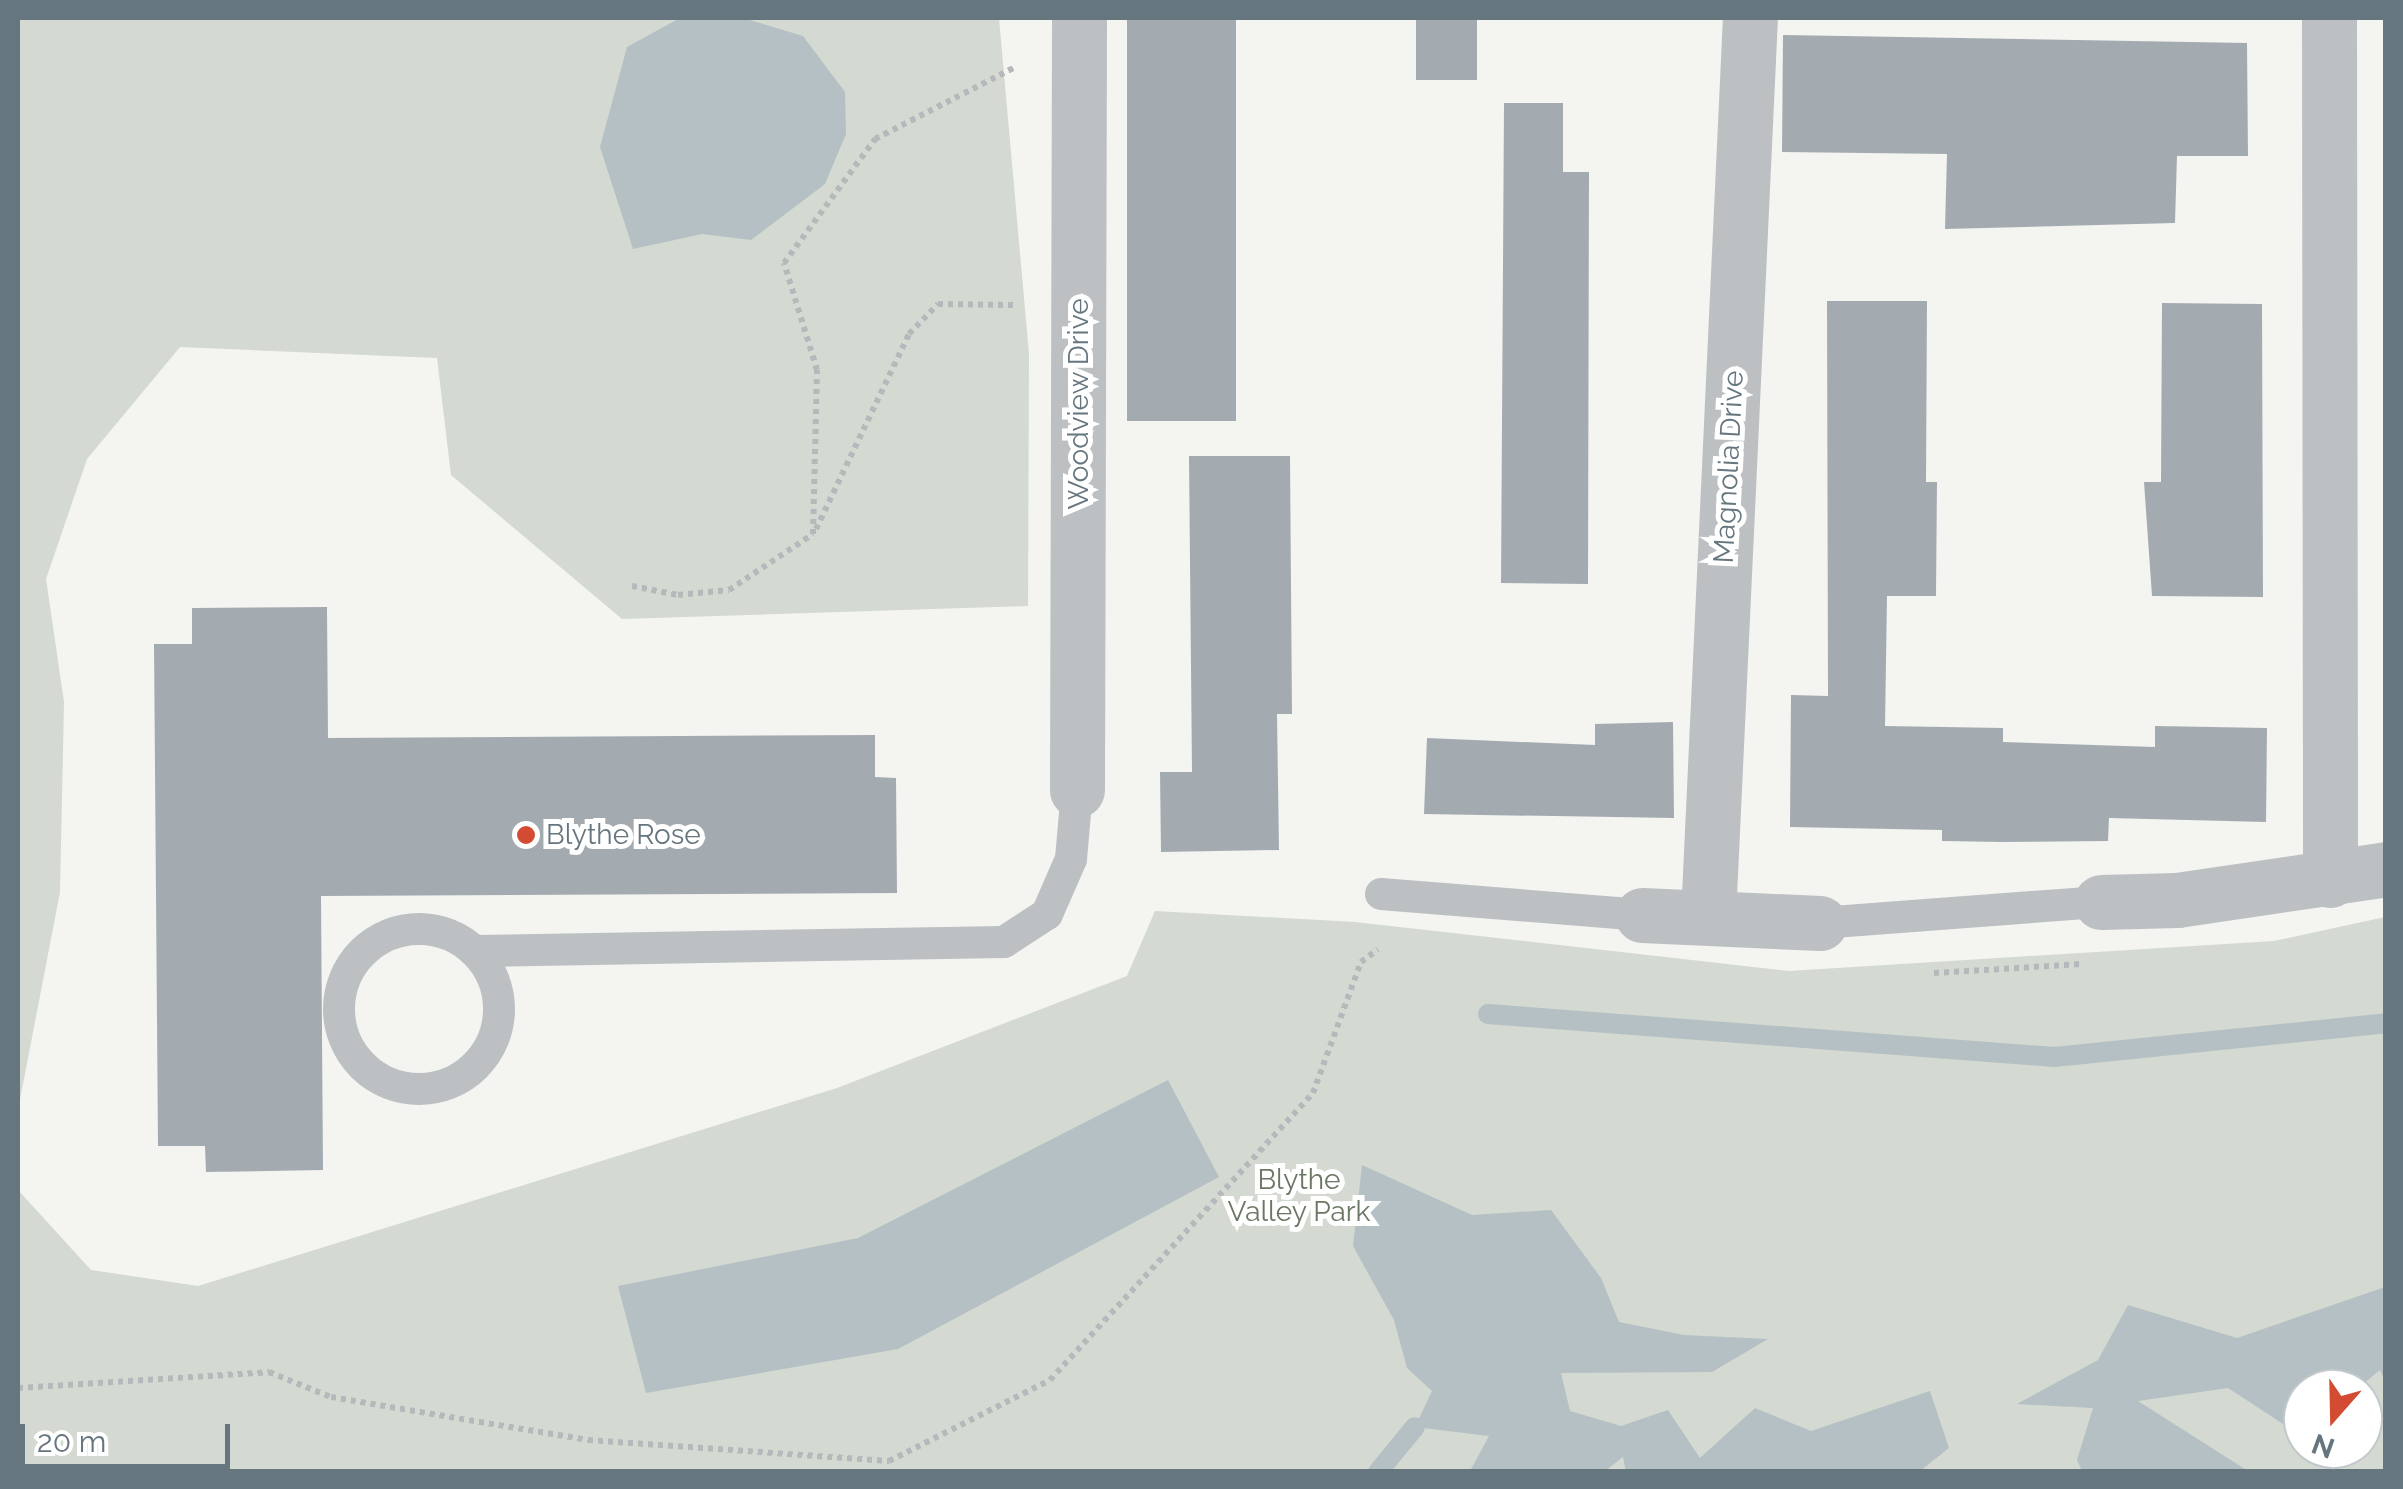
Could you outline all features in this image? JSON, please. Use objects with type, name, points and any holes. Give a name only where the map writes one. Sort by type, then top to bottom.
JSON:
[{"type":"street","name":"Woodview Drive","points":[[1077,790],[1079,18]]},
{"type":"street","name":"Magnolia Drive","points":[[1708,917],[1750,18]]},
{"type":"street","points":[[2330,18],[2330,880]]},
{"type":"street","points":[[2101,902],[2330,880],[2386,869]]},
{"type":"street","points":[[1642,915],[1820,923]]},
{"type":"lane","points":[[476,951],[500,996],[499,1024],[472,1071],[421,1090],[369,1072],[340,1026],[339,1000],[360,954],[380,938],[430,928],[476,951],[1004,942],[1047,914],[1071,859],[1077,790]]},
{"type":"lane","points":[[1382,894],[1642,915]]},
{"type":"lane","points":[[1820,923],[2101,902]]},
{"type":"path","points":[[813,534],[818,370],[784,263],[875,139],[952,100]]},
{"type":"path","points":[[632,586],[678,596],[729,590],[813,534],[909,334],[938,304],[1080,311]]},
{"type":"path","points":[[18,1388],[269,1372],[331,1397],[588,1440],[889,1461],[1050,1380],[1314,1093],[1339,1030]]},
{"type":"green space","points":[[18,18],[999,18],[1029,354],[1028,606],[622,619],[451,475],[437,358],[180,347],[87,459],[46,579],[64,702],[60,892],[18,1110]]},
{"type":"green space","name":"Blythe Valley Park","points":[[1155,911],[1355,922],[1789,971],[2274,941],[2385,917],[2385,1471],[18,1471],[18,1190],[91,1270],[198,1286],[837,1088],[1127,976]]},
{"type":"shaded area","points":[[680,18],[743,18],[803,36],[845,92],[846,134],[825,184],[751,240],[702,234],[633,249],[600,147],[627,47]]},
{"type":"shaded area","points":[[1168,1080],[1219,1177],[898,1349],[646,1393],[618,1286],[858,1238]]},
{"type":"shaded area","points":[[1362,1165],[1472,1215],[1551,1210],[1601,1278],[1619,1322],[1684,1335],[1768,1339],[1712,1372],[1561,1373],[1570,1411],[1621,1426],[1668,1410],[1700,1458],[1755,1408],[1811,1431],[1930,1391],[1949,1448],[1920,1471],[1626,1472],[1623,1457],[1605,1471],[1470,1471],[1489,1436],[1415,1427],[1432,1391],[1407,1368],[1394,1320],[1353,1246]]},
{"type":"shaded area","points":[[2385,1287],[2385,1381],[2383,1369],[2283,1369],[2283,1424],[2228,1388],[2138,1401],[2248,1471],[2082,1471],[2077,1460],[2093,1408],[2017,1404],[2098,1360],[2128,1305],[2237,1338]]},
{"type":"building","points":[[1127,18],[1236,18],[1236,421],[1127,421]]},
{"type":"building","points":[[1416,18],[1477,18],[1477,80],[1416,80]]},
{"type":"building","points":[[1783,35],[2247,43],[2248,156],[2177,156],[2175,223],[1945,229],[1947,154],[1782,152]]},
{"type":"building","points":[[1504,103],[1563,103],[1563,172],[1589,172],[1588,584],[1501,583]]},
{"type":"building","points":[[1827,301],[1927,301],[1926,482],[1937,482],[1936,596],[1887,596],[1885,726],[2003,728],[2003,742],[2155,747],[2155,726],[2267,728],[2266,822],[2109,818],[2108,841],[1942,841],[1942,830],[1790,827],[1791,695],[1828,696]]},
{"type":"building","points":[[2162,303],[2262,304],[2263,597],[2152,596],[2144,482],[2161,482]]},
{"type":"building","points":[[1189,456],[1290,456],[1292,714],[1277,714],[1279,850],[1161,852],[1160,772],[1192,772]]},
{"type":"building","name":"Blythe Rose","points":[[327,607],[328,738],[875,735],[875,777],[896,778],[897,893],[321,896],[323,1170],[206,1172],[205,1146],[158,1146],[154,644],[192,644],[192,608]]},
{"type":"building","points":[[1673,722],[1674,818],[1424,814],[1427,738],[1595,745],[1595,724]]},
{"type":"waterway","points":[[1488,1014],[2054,1057],[2386,1023]]},
{"type":"waterway","points":[[1378,1472],[1415,1427]]},
{"type":"place","name":"Blythe Rose","points":[[526,835]]}]
